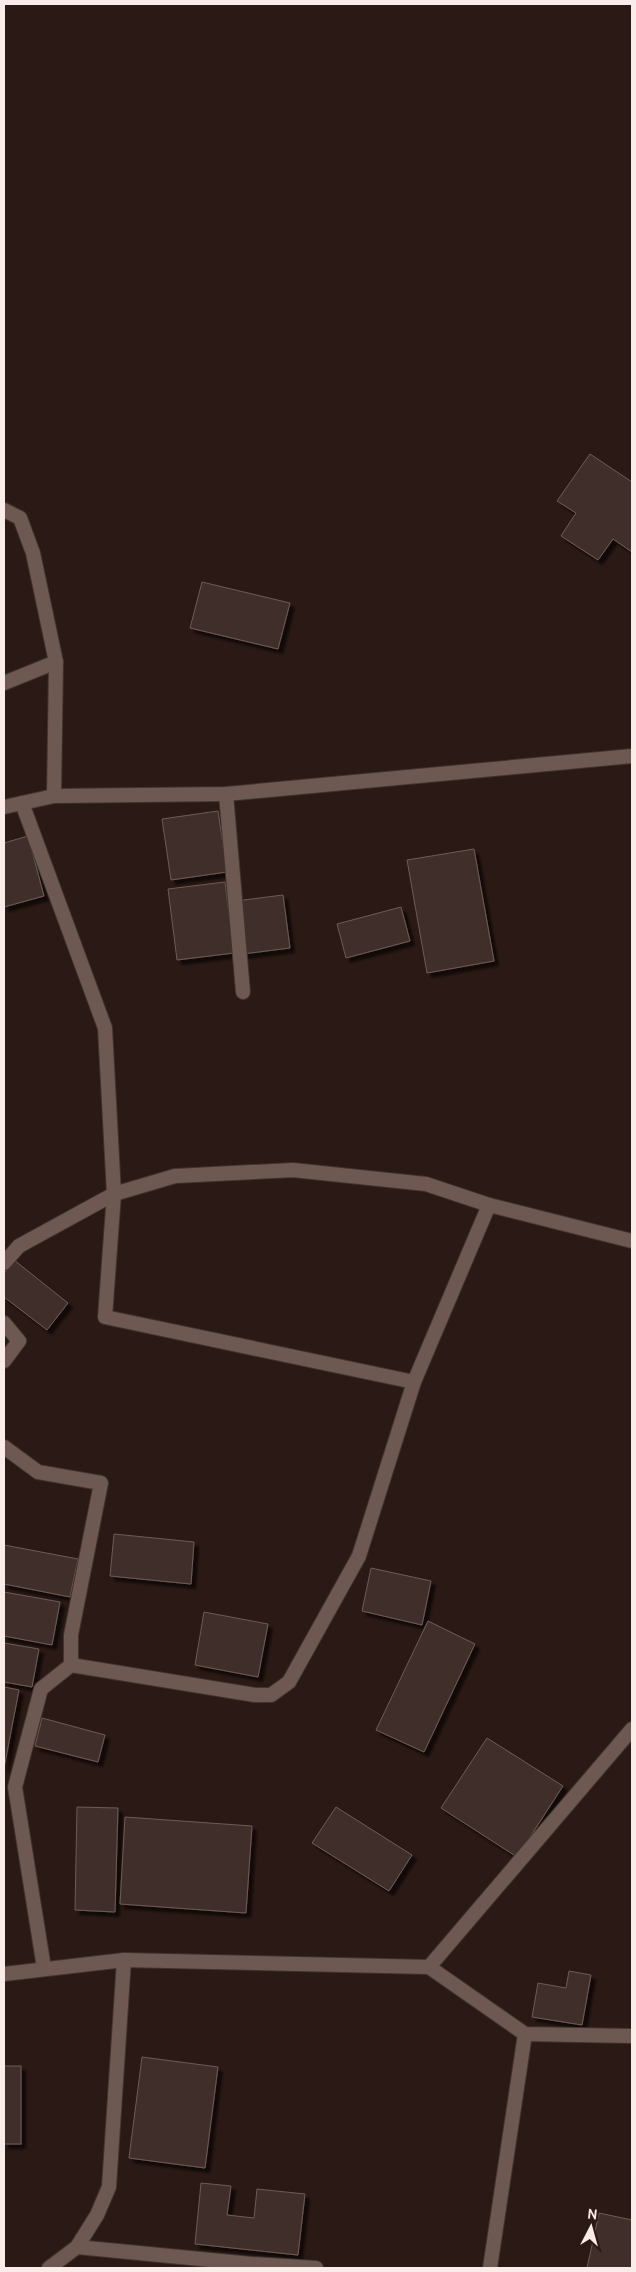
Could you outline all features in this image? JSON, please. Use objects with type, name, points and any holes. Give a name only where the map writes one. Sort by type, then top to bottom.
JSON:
[{"type":"street","points":[[4,510],[20,518],[33,553],[56,662],[54,796]]},
{"type":"street","points":[[4,683],[56,662]]},
{"type":"street","points":[[4,807],[54,796],[226,794],[632,756]]},
{"type":"street","points":[[226,794],[243,992]]},
{"type":"street","points":[[22,804],[104,1028],[114,1194],[105,1317],[414,1382]]},
{"type":"street","points":[[4,1264],[19,1246],[114,1194],[175,1176],[293,1170],[426,1184],[489,1205],[632,1241]]},
{"type":"street","points":[[44,1968],[9,1786],[41,1689],[71,1665],[255,1695],[271,1695],[289,1682],[359,1556],[414,1382],[489,1205]]},
{"type":"street","points":[[4,1323],[19,1341],[4,1361]]},
{"type":"street","points":[[4,1447],[38,1472],[101,1483],[71,1634],[71,1665]]},
{"type":"street","points":[[428,1967],[632,1729]]},
{"type":"street","points":[[49,2268],[77,2247],[97,2215],[108,2187],[124,1960]]},
{"type":"street","points":[[4,1974],[124,1960],[428,1967],[525,2034],[632,2036]]},
{"type":"street","points":[[490,2268],[525,2034]]},
{"type":"street","points":[[77,2247],[252,2264],[316,2268]]},
{"type":"building","points":[[590,454],[632,482],[632,552],[613,539],[598,560],[561,536],[576,513],[557,501]]},
{"type":"building","points":[[202,582],[290,603],[278,649],[190,628]]},
{"type":"building","points":[[218,811],[227,872],[171,880],[162,819]]},
{"type":"building","points":[[28,836],[44,896],[4,907],[4,843]]},
{"type":"building","points":[[474,849],[494,961],[427,973],[407,860]]},
{"type":"building","points":[[225,882],[234,953],[177,960],[168,889]]},
{"type":"building","points":[[283,895],[290,948],[243,954],[236,901]]},
{"type":"building","points":[[401,907],[410,941],[346,958],[337,924]]},
{"type":"building","points":[[14,1260],[68,1303],[47,1330],[4,1297],[4,1273]]},
{"type":"building","points":[[114,1534],[194,1542],[191,1584],[110,1576]]},
{"type":"building","points":[[4,1545],[78,1559],[70,1597],[4,1584]]},
{"type":"building","points":[[371,1568],[431,1581],[422,1625],[362,1611]]},
{"type":"building","points":[[4,1592],[60,1602],[52,1645],[4,1636]]},
{"type":"building","points":[[204,1612],[268,1624],[258,1677],[195,1665]]},
{"type":"building","points":[[428,1621],[475,1644],[424,1752],[376,1730]]},
{"type":"building","points":[[4,1643],[39,1649],[32,1687],[4,1682]]},
{"type":"building","points":[[4,1687],[19,1690],[4,1768]]},
{"type":"building","points":[[42,1718],[105,1735],[98,1762],[35,1746]]},
{"type":"building","points":[[487,1738],[563,1786],[517,1857],[441,1808]]},
{"type":"building","points":[[77,1807],[118,1808],[115,1912],[75,1910]]},
{"type":"building","points":[[336,1807],[412,1855],[389,1891],[312,1843]]},
{"type":"building","points":[[125,1817],[252,1826],[246,1913],[120,1904]]},
{"type":"building","points":[[569,1971],[591,1975],[582,2025],[532,2017],[538,1983],[566,1988]]},
{"type":"building","points":[[142,2057],[218,2067],[205,2168],[129,2158]]},
{"type":"building","points":[[4,2066],[21,2066],[21,2144],[4,2144]]},
{"type":"building","points":[[201,2183],[231,2186],[227,2215],[254,2218],[257,2189],[305,2194],[298,2255],[195,2244]]},
{"type":"building","points":[[599,2213],[632,2220],[632,2268],[587,2268]]}]
